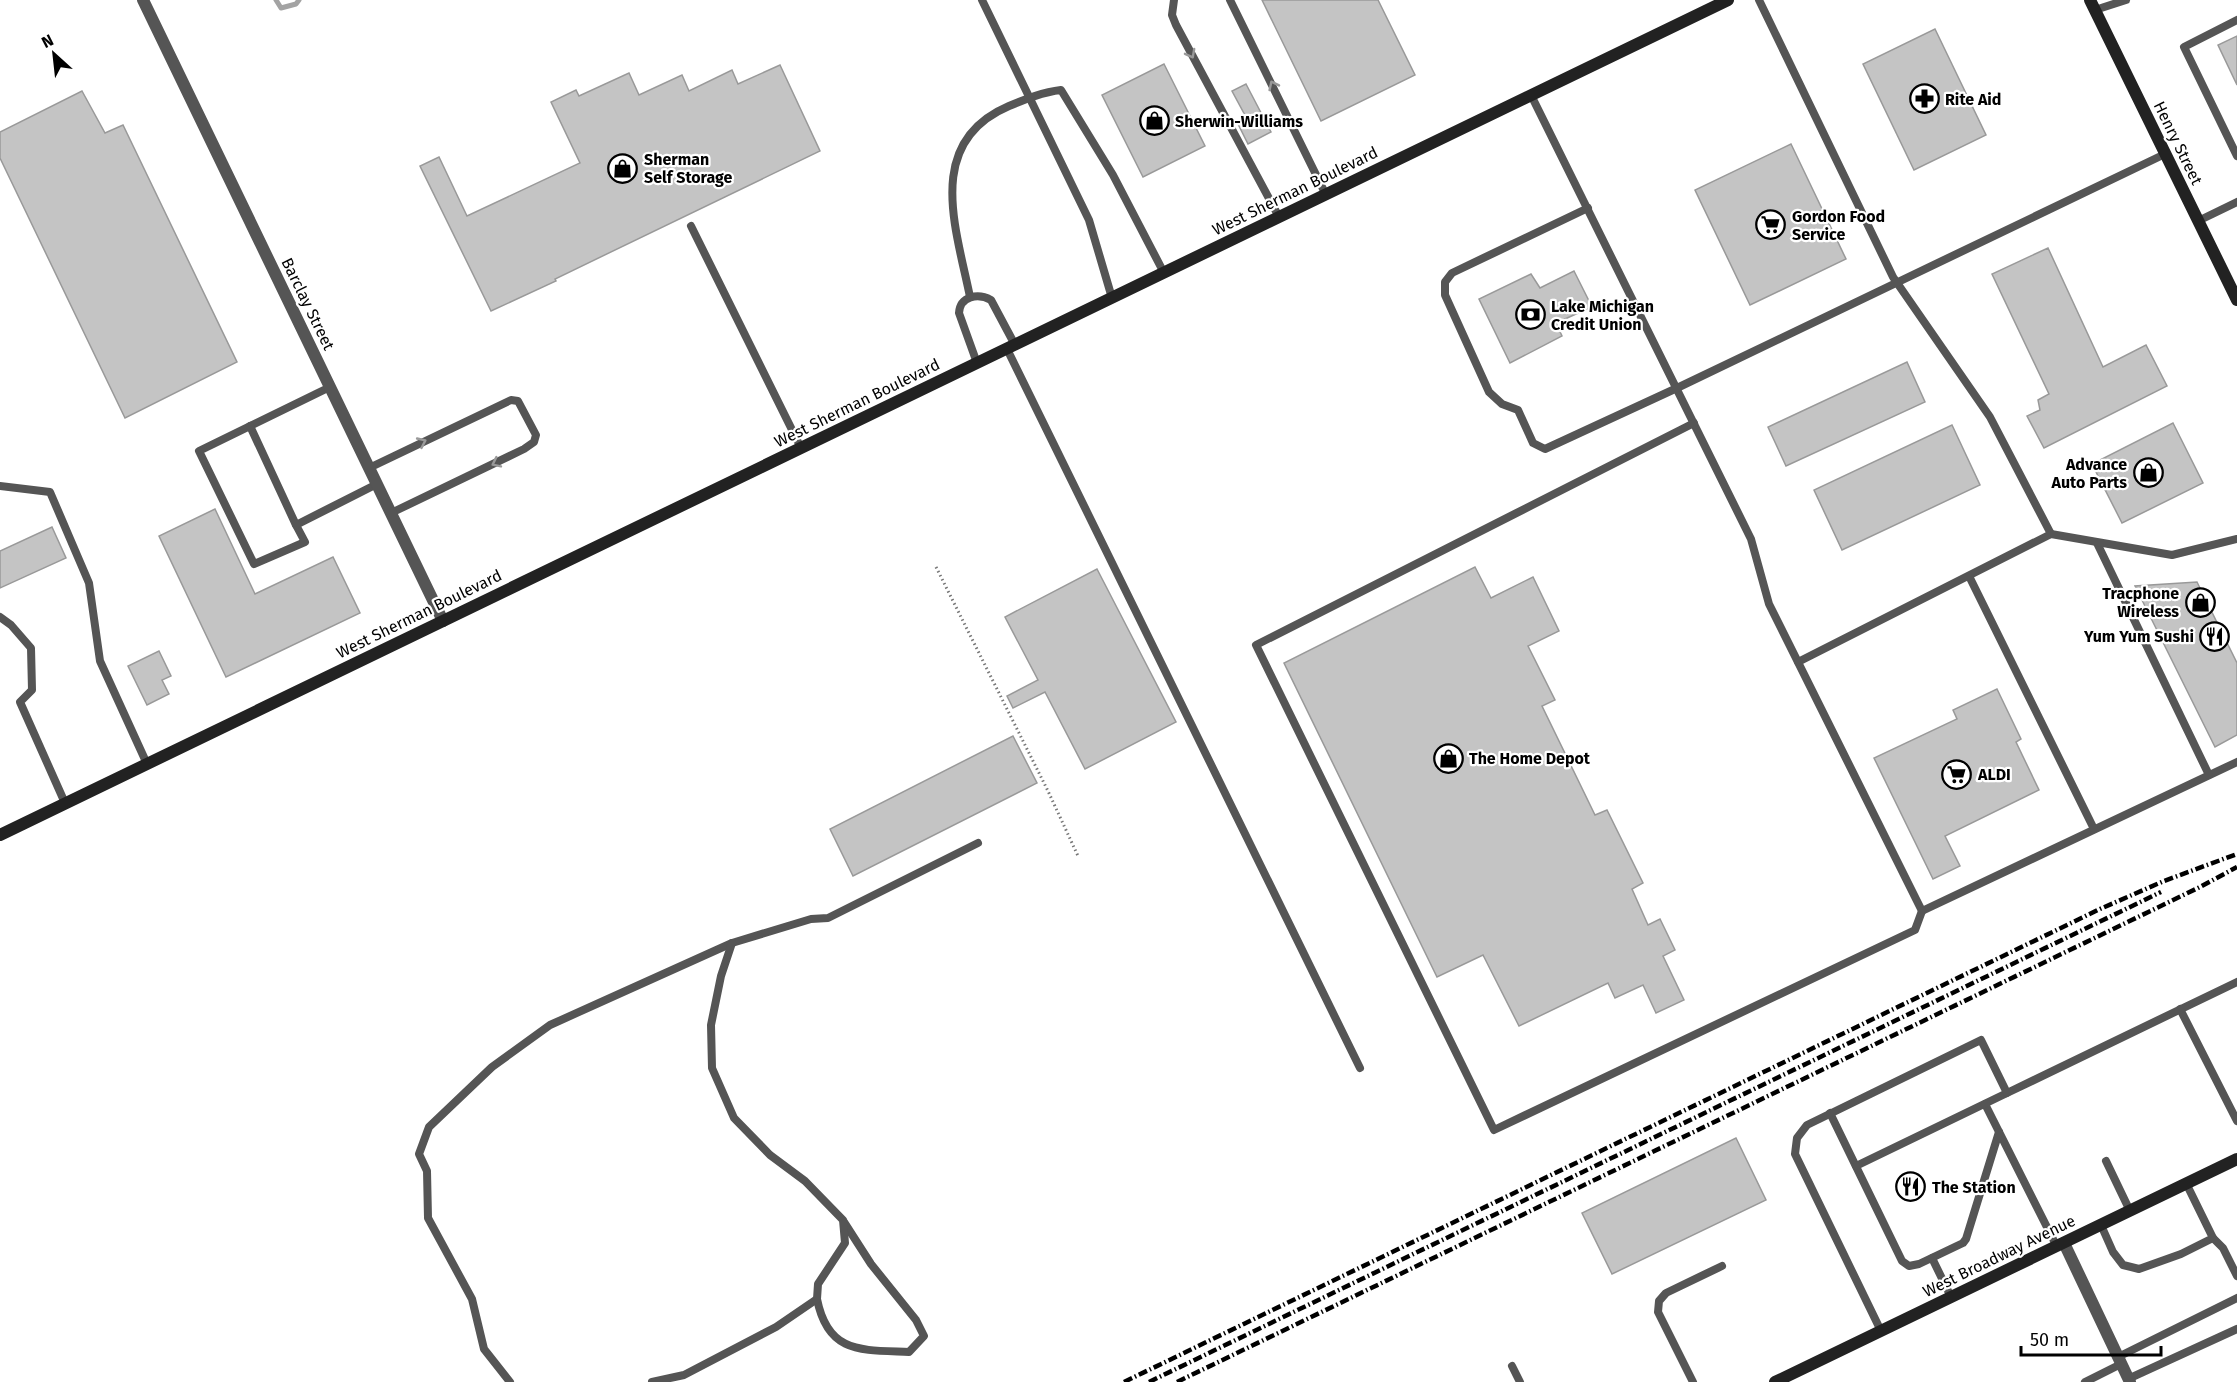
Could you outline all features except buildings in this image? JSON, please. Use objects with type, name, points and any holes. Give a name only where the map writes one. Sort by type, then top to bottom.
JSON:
[{"type":"main road","name":"West Sherman Boulevard","points":[[0,835],[1728,0]]},
{"type":"main road","name":"Henry Street","points":[[2093,5],[2237,300]]},
{"type":"main road","name":"West Broadway Avenue","points":[[1775,1382],[2186,1183],[2236,1162]]},
{"type":"street","name":"Barclay Street","points":[[143,0],[443,621]]},
{"type":"street","points":[[2060,1245],[2129,1381]]},
{"type":"lane","points":[[982,0],[1089,220],[1112,298]]},
{"type":"lane","points":[[1174,0],[1173,15],[1176,25],[1279,217]]},
{"type":"lane","points":[[1230,0],[1326,195]]},
{"type":"lane","points":[[1759,0],[1897,283],[1990,417],[2051,534]]},
{"type":"lane","points":[[2093,5],[2127,0]]},
{"type":"lane","points":[[2237,20],[2184,47],[2237,156]]},
{"type":"lane","points":[[970,297],[954,218],[951,186],[955,162],[966,139],[978,124],[994,113],[1030,98],[1062,90],[1113,175],[1164,273]]},
{"type":"lane","points":[[1532,95],[1751,538],[1769,604],[1922,911]]},
{"type":"lane","points":[[1588,208],[1452,273],[1445,282],[1445,295],[1490,392],[1502,404],[1518,410],[1533,443],[1545,449],[2165,154]]},
{"type":"lane","points":[[2198,221],[2237,202]]},
{"type":"lane","points":[[691,226],[801,448]]},
{"type":"lane","points":[[977,363],[959,313],[964,301],[970,297],[984,296],[991,300],[1011,347],[1360,1068]]},
{"type":"lane","points":[[250,426],[305,542],[254,564],[199,451],[250,426],[330,387]]},
{"type":"lane","points":[[369,468],[511,400],[518,401],[536,435],[534,442],[524,449],[391,513]]},
{"type":"lane","points":[[1694,423],[1256,645],[1494,1130],[1915,930],[1922,911],[2237,762]]},
{"type":"lane","points":[[296,525],[377,484]]},
{"type":"lane","points":[[0,486],[51,492],[89,583],[100,661],[147,764]]},
{"type":"lane","points":[[1798,662],[2051,534],[2172,555],[2237,539]]},
{"type":"lane","points":[[2097,543],[2209,775]]},
{"type":"lane","points":[[1969,576],[2094,829]]},
{"type":"lane","points":[[0,617],[11,625],[31,648],[32,690],[20,702],[65,803]]},
{"type":"lane","points":[[510,1382],[484,1349],[472,1299],[428,1218],[427,1171],[419,1154],[429,1127],[492,1067],[550,1025],[732,943],[811,918],[828,918],[978,843]]},
{"type":"lane","points":[[732,943],[721,976],[711,1025],[712,1068],[734,1118],[770,1155],[805,1181],[843,1220],[872,1264],[916,1320],[924,1336],[909,1352],[862,1350],[837,1341],[821,1317],[818,1284],[845,1243],[843,1220]]},
{"type":"lane","points":[[1856,1166],[2180,1009],[2236,985]]},
{"type":"lane","points":[[2180,1009],[2237,1121]]},
{"type":"lane","points":[[1881,1330],[1795,1154],[1795,1146],[1802,1131],[1807,1125],[1830,1113],[1981,1040],[2007,1093]]},
{"type":"lane","points":[[1985,1104],[2060,1245]]},
{"type":"lane","points":[[1830,1113],[1902,1261],[1909,1266],[1932,1258],[1963,1243],[1966,1239],[1999,1132]]},
{"type":"lane","points":[[2106,1161],[2130,1211]]},
{"type":"lane","points":[[2186,1183],[2213,1238],[2223,1248],[2237,1276]]},
{"type":"lane","points":[[2101,1225],[2113,1252],[2123,1265],[2139,1269],[2181,1254],[2213,1238]]},
{"type":"lane","points":[[1932,1258],[1951,1297]]},
{"type":"lane","points":[[1693,1382],[1658,1312],[1659,1301],[1666,1293],[1722,1266]]},
{"type":"lane","points":[[2085,1382],[2119,1360],[2237,1298]]},
{"type":"lane","points":[[652,1382],[684,1375],[776,1327],[818,1299]]},
{"type":"lane","points":[[2129,1381],[2237,1329]]},
{"type":"lane","points":[[1512,1366],[1520,1382]]},
{"type":"path","points":[[936,567],[1048,790],[1078,856]]},
{"type":"waterway","points":[[276,0],[281,8],[296,4],[299,0]]},
{"type":"railway","points":[[1124,1382],[2100,909],[2164,881],[2237,854]]},
{"type":"railway","points":[[1177,1382],[2200,887],[2237,867]]},
{"type":"railway","points":[[1149,1382],[2161,892]]},
{"type":"place","name":"Rite Aid","points":[[1924,99]]},
{"type":"place","name":"Sherwin-Williams","points":[[1154,121]]},
{"type":"place","name":"Sherman Self Storage","points":[[623,168]]},
{"type":"place","name":"Gordon Food Service","points":[[1771,225]]},
{"type":"place","name":"Lake Michigan Credit Union","points":[[1530,315]]},
{"type":"place","name":"Advance Auto Parts","points":[[2148,473]]},
{"type":"place","name":"Tracphone Wireless","points":[[2200,602]]},
{"type":"place","name":"Yum Yum Sushi","points":[[2215,636]]},
{"type":"place","name":"The Home Depot","points":[[1448,758]]},
{"type":"place","name":"ALDI","points":[[1957,774]]},
{"type":"place","name":"The Station","points":[[1911,1187]]}]
